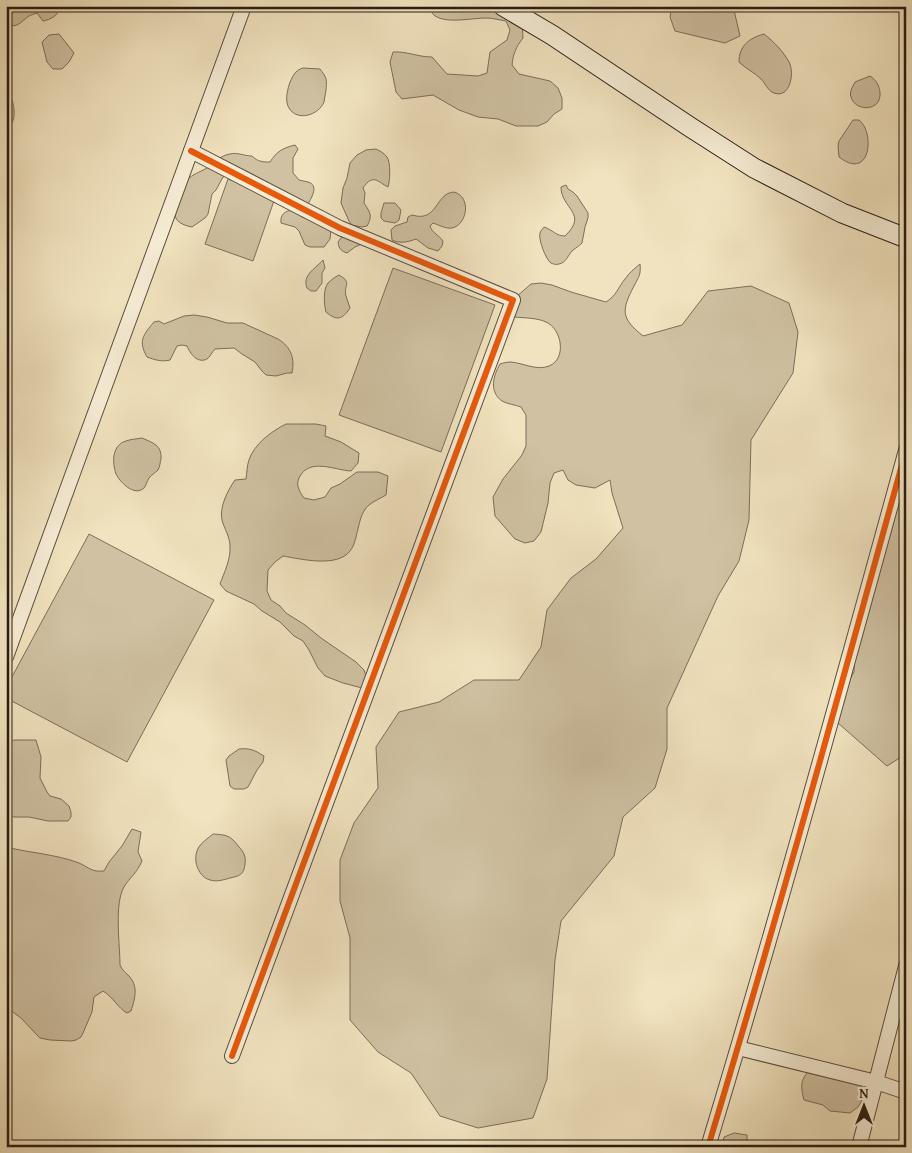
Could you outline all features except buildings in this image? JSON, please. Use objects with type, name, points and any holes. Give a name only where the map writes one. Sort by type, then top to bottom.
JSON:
[{"type":"street","points":[[6,657],[244,6]]},
{"type":"street","points":[[502,6],[552,35],[754,168],[842,213],[906,238]]},
{"type":"street","points":[[191,151],[340,228],[513,300],[232,1056]]},
{"type":"street","points":[[708,1147],[796,848],[906,450]]},
{"type":"street","points":[[859,1147],[906,966]]},
{"type":"street","points":[[738,1048],[876,1082],[906,1092]]},
{"type":"shaded area","points":[[6,6],[60,6],[56,15],[49,19],[43,21],[37,13],[13,26],[6,24]]},
{"type":"shaded area","points":[[428,6],[502,6],[522,19],[523,38],[515,51],[512,65],[519,74],[550,81],[558,88],[562,98],[562,109],[547,122],[538,126],[516,126],[498,119],[478,117],[459,110],[433,95],[402,99],[396,92],[390,62],[393,52],[432,57],[447,74],[478,76],[487,73],[490,52],[507,40],[510,30],[506,21],[494,19],[446,20],[434,15]]},
{"type":"shaded area","points":[[672,6],[730,6],[734,10],[740,36],[725,43],[675,31],[670,17]]},
{"type":"shaded area","points":[[59,34],[74,53],[62,69],[53,69],[47,62],[42,42],[49,35]]},
{"type":"shaded area","points":[[764,34],[781,50],[791,67],[790,84],[784,92],[779,94],[770,91],[761,79],[739,62],[741,51],[749,40]]},
{"type":"shaded area","points":[[303,68],[320,69],[325,76],[326,90],[321,107],[313,113],[302,116],[297,115],[289,108],[287,97],[289,85],[293,77],[298,70]]},
{"type":"shaded area","points":[[870,76],[878,85],[880,92],[877,103],[868,108],[853,102],[851,91],[855,82]]},
{"type":"shaded area","points":[[6,95],[11,96],[14,115],[10,127],[6,131]]},
{"type":"shaded area","points":[[853,120],[859,120],[867,134],[867,152],[864,159],[858,163],[850,163],[839,157],[839,141]]},
{"type":"shaded area","points":[[295,145],[298,149],[293,158],[293,173],[299,180],[311,184],[314,188],[313,195],[308,204],[227,175],[223,177],[212,194],[208,214],[205,218],[192,227],[176,219],[175,205],[186,181],[192,176],[227,155],[235,153],[270,162],[281,150]]},
{"type":"shaded area","points":[[376,149],[385,154],[389,163],[388,187],[376,180],[367,183],[363,188],[365,193],[364,203],[370,214],[369,223],[367,226],[362,227],[352,225],[341,203],[350,163],[357,155],[366,150]]},
{"type":"shaded area","points":[[228,179],[276,195],[253,261],[205,244]]},
{"type":"shaded area","points":[[566,185],[577,196],[588,213],[588,218],[582,243],[563,262],[555,264],[549,261],[545,254],[540,240],[540,233],[544,227],[565,236],[572,228],[574,216],[565,201],[561,187]]},
{"type":"shaded area","points":[[454,192],[463,199],[465,205],[464,217],[457,226],[452,228],[433,223],[430,226],[443,241],[438,251],[428,248],[416,239],[404,242],[392,240],[391,230],[395,226],[407,222],[408,217],[412,215],[427,215],[432,212],[443,197]]},
{"type":"shaded area","points":[[384,203],[395,203],[401,210],[399,220],[395,223],[384,221],[381,218]]},
{"type":"shaded area","points":[[293,210],[302,217],[322,223],[331,229],[330,239],[324,247],[305,245],[299,231],[295,227],[281,223],[281,217],[284,213]]},
{"type":"shaded area","points":[[344,234],[364,243],[347,253],[340,248],[338,242]]},
{"type":"shaded area","points":[[323,260],[325,268],[322,273],[322,283],[316,291],[311,291],[307,288],[306,279],[310,272]]},
{"type":"shaded area","points":[[640,264],[639,275],[627,302],[625,314],[630,324],[643,336],[682,325],[708,291],[751,286],[789,303],[798,332],[793,373],[751,440],[749,520],[739,561],[718,596],[667,708],[667,749],[655,788],[623,817],[614,856],[561,921],[555,960],[547,1079],[533,1118],[478,1128],[440,1116],[411,1073],[378,1052],[350,1020],[350,938],[340,901],[340,860],[354,823],[378,788],[376,747],[399,712],[439,702],[474,680],[519,680],[541,647],[547,610],[571,578],[596,559],[623,528],[610,480],[595,488],[576,485],[568,480],[563,470],[554,473],[550,483],[548,503],[541,532],[534,541],[525,543],[515,539],[495,516],[493,497],[503,479],[522,455],[526,446],[526,415],[521,407],[502,401],[495,393],[493,384],[500,364],[511,362],[544,367],[555,362],[558,357],[560,351],[559,337],[551,326],[546,322],[531,318],[515,317],[516,297],[531,284],[552,285],[606,302],[615,294],[628,275]]},
{"type":"shaded area","points":[[393,268],[495,305],[441,452],[339,415]]},
{"type":"shaded area","points":[[339,275],[347,282],[345,292],[350,308],[342,317],[336,318],[326,312],[324,297],[328,283]]},
{"type":"shaded area","points":[[194,315],[227,323],[243,323],[278,339],[291,353],[293,362],[292,373],[276,376],[266,375],[255,362],[234,348],[215,349],[208,358],[203,360],[197,359],[192,355],[187,346],[182,345],[177,346],[170,360],[164,361],[147,357],[142,342],[154,322],[159,321],[164,324],[184,316]]},
{"type":"shaded area","points":[[286,424],[326,426],[325,436],[341,442],[359,453],[358,463],[351,471],[316,466],[310,467],[305,471],[300,476],[298,482],[299,490],[304,498],[314,500],[325,497],[331,488],[357,472],[378,472],[388,476],[386,495],[367,507],[361,519],[353,546],[344,556],[328,561],[318,561],[283,556],[268,570],[267,591],[271,600],[286,613],[356,662],[364,670],[367,679],[362,688],[325,676],[318,668],[303,641],[254,604],[226,591],[220,584],[230,551],[229,539],[221,515],[225,499],[235,480],[246,479],[248,462],[259,443],[269,434]]},
{"type":"shaded area","points":[[142,438],[153,443],[158,448],[161,459],[158,470],[150,477],[145,487],[136,491],[124,484],[116,474],[114,454],[121,443]]},
{"type":"shaded area","points":[[906,477],[906,754],[887,766],[830,716],[854,672],[855,637]]},
{"type":"shaded area","points":[[89,534],[214,600],[127,762],[6,698],[6,688]]},
{"type":"shaded area","points":[[36,740],[41,757],[40,778],[50,796],[61,799],[69,806],[71,817],[68,821],[48,821],[29,817],[14,817],[6,814],[6,745],[10,741]]},
{"type":"shaded area","points":[[239,749],[252,750],[264,756],[263,762],[248,787],[234,789],[230,786],[226,760]]},
{"type":"shaded area","points":[[132,829],[141,832],[138,852],[142,861],[124,887],[118,914],[120,965],[134,983],[135,988],[135,997],[131,1011],[127,1013],[124,1011],[103,991],[94,997],[92,1012],[81,1037],[71,1041],[40,1038],[21,1018],[6,1007],[6,847],[61,858],[79,863],[93,870],[104,871]]},
{"type":"shaded area","points":[[213,834],[225,835],[231,838],[242,851],[245,857],[244,868],[236,877],[215,881],[210,880],[203,876],[198,869],[196,855],[198,848]]},
{"type":"shaded area","points":[[814,1065],[859,1080],[864,1089],[863,1099],[858,1107],[850,1113],[830,1111],[823,1105],[804,1100],[802,1084],[807,1073]]},
{"type":"shaded area","points":[[734,1133],[747,1135],[747,1147],[722,1147],[724,1137]]},
{"type":"cycle path","points":[[191,151],[340,228],[513,300],[232,1056]]},
{"type":"cycle path","points":[[708,1147],[785,886],[906,450]]}]
